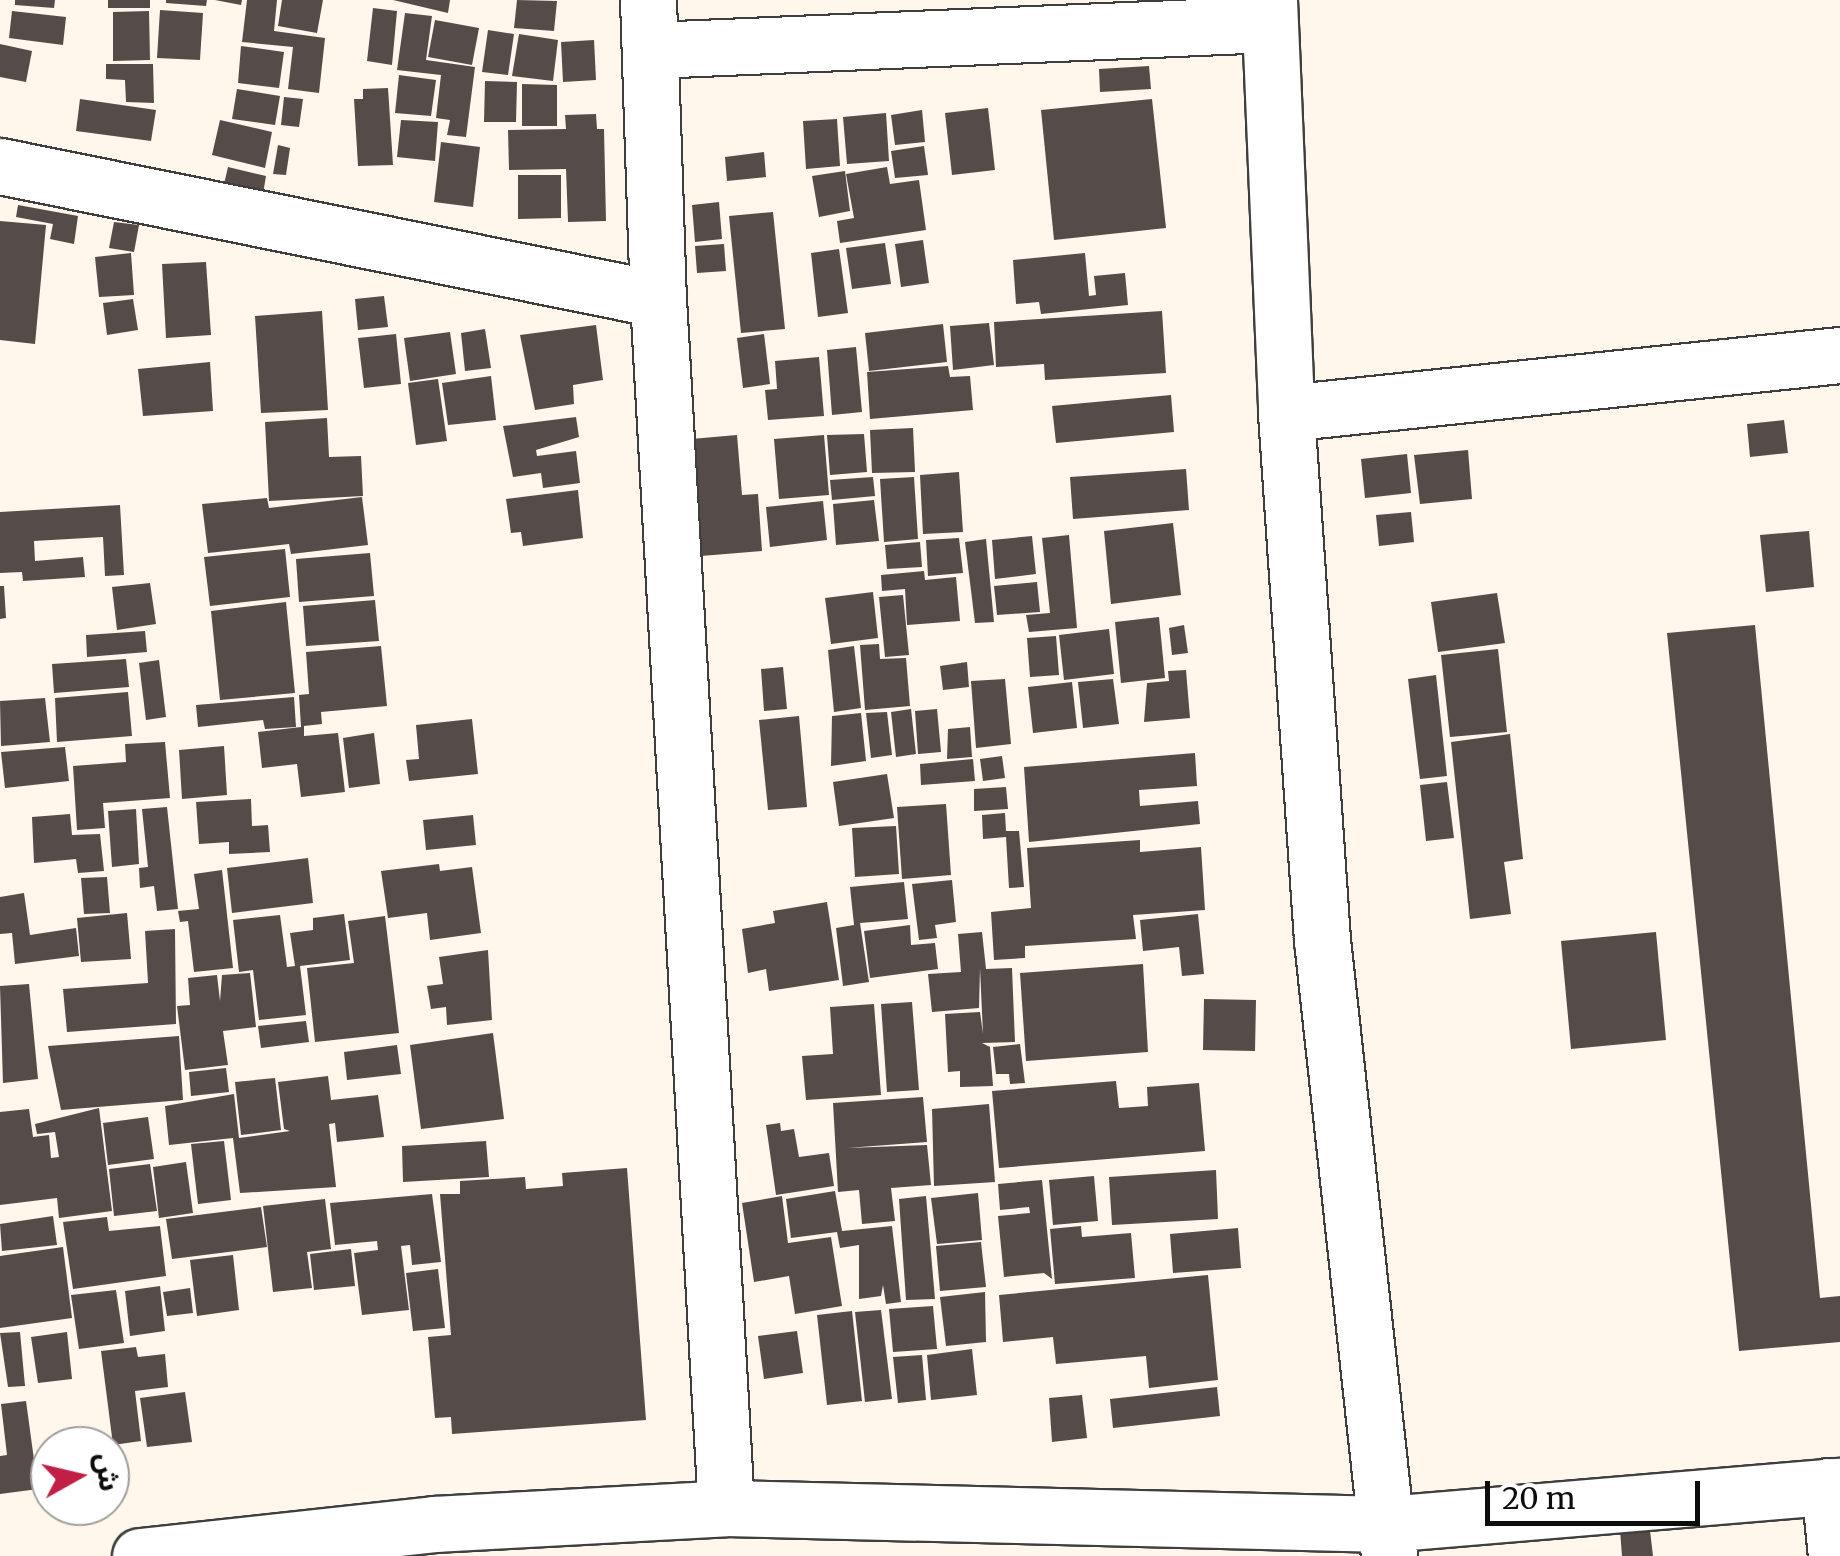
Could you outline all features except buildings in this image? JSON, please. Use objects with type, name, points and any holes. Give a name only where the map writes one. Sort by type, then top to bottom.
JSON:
[{"type":"street","points":[[726,1508],[658,299],[650,25],[1269,12],[1286,413],[1322,940],[1387,1540]]},
{"type":"street","points":[[0,166],[658,299]]},
{"type":"street","points":[[1286,413],[1840,354]]},
{"type":"street","points":[[140,1556],[436,1540],[726,1508],[1387,1540],[1834,1486],[1836,1556]]}]
